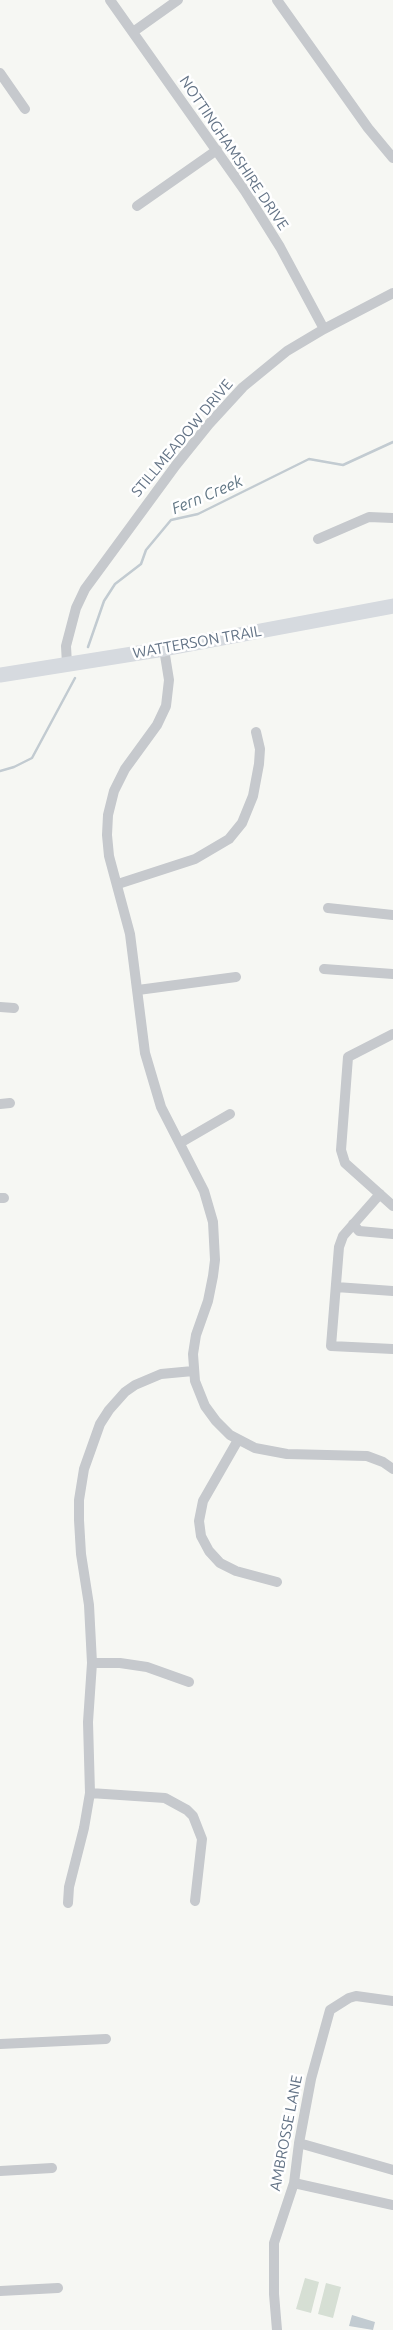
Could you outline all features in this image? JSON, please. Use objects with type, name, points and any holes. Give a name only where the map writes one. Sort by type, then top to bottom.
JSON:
[{"type":"main road","name":"WATTERSON TRAIL","points":[[0,675],[164,649],[393,606]]},
{"type":"street","name":"NOTTINGHAMSHIRE DRIVE","points":[[110,0],[245,191],[280,247],[324,329]]},
{"type":"street","points":[[132,32],[178,0]]},
{"type":"street","points":[[277,0],[368,128],[393,158]]},
{"type":"street","points":[[0,74],[25,109]]},
{"type":"street","points":[[137,206],[216,150]]},
{"type":"street","name":"STILLMEADOW DRIVE","points":[[67,664],[66,646],[74,614],[85,589],[181,458],[242,387],[279,356],[324,329],[393,292]]},
{"type":"street","points":[[318,539],[369,517],[393,518]]},
{"type":"street","points":[[164,649],[169,680],[166,706],[157,725],[125,769],[110,804],[107,835],[110,856],[130,934],[145,1054],[162,1107],[204,1191],[214,1233],[213,1276],[208,1301],[196,1335],[193,1371],[205,1406],[224,1429],[238,1440],[273,1453],[367,1456],[384,1462],[393,1469]]},
{"type":"street","points":[[118,884],[195,859],[229,838],[242,822],[253,796],[260,749],[256,732]]},
{"type":"street","points":[[328,908],[393,916]]},
{"type":"street","points":[[324,969],[393,974]]},
{"type":"street","points":[[138,990],[236,977]]},
{"type":"street","points":[[0,1007],[14,1008]]},
{"type":"street","points":[[393,1034],[348,1056],[341,1150],[342,1156],[351,1169],[393,1206]]},
{"type":"street","points":[[180,1143],[230,1114]]},
{"type":"street","points":[[380,1194],[343,1236],[339,1247],[331,1346],[393,1349]]},
{"type":"street","points":[[353,1224],[359,1231],[393,1234]]},
{"type":"street","points":[[336,1287],[393,1292]]},
{"type":"street","points":[[68,1903],[70,1878],[84,1828],[90,1793],[88,1722],[92,1663],[89,1605],[81,1554],[79,1526],[81,1486],[88,1455],[97,1431],[109,1410],[130,1388],[161,1374],[193,1371]]},
{"type":"street","points":[[238,1440],[203,1500],[199,1521],[201,1536],[209,1551],[220,1563],[236,1571],[277,1582]]},
{"type":"street","points":[[92,1663],[120,1663],[147,1667],[189,1682]]},
{"type":"street","points":[[90,1793],[165,1798],[175,1802],[194,1816],[202,1839],[195,1901]]},
{"type":"street","name":"AMBROSSE LANE","points":[[277,2330],[274,2294],[274,2243],[294,2183],[299,2143],[311,2079],[330,2010],[348,1998],[356,1996],[393,2001]]},
{"type":"street","points":[[0,2044],[106,2039]]},
{"type":"street","points":[[299,2143],[393,2170]]},
{"type":"street","points":[[0,2171],[52,2168]]},
{"type":"street","points":[[294,2183],[393,2205]]},
{"type":"street","points":[[0,2291],[58,2288]]},
{"type":"shaded area","points":[[305,2278],[319,2282],[311,2313],[296,2309]]},
{"type":"shaded area","points":[[326,2283],[341,2287],[333,2318],[318,2314]]},
{"type":"shaded area","points":[[352,2315],[375,2322],[373,2330],[349,2326]]},
{"type":"waterway","name":"Fern Creek","points":[[88,647],[104,601],[115,584],[141,564],[146,550],[171,520],[198,514],[309,459],[343,465],[393,442]]},
{"type":"waterway","name":"Fern Creek","points":[[0,771],[14,767],[32,758],[75,678]]}]
